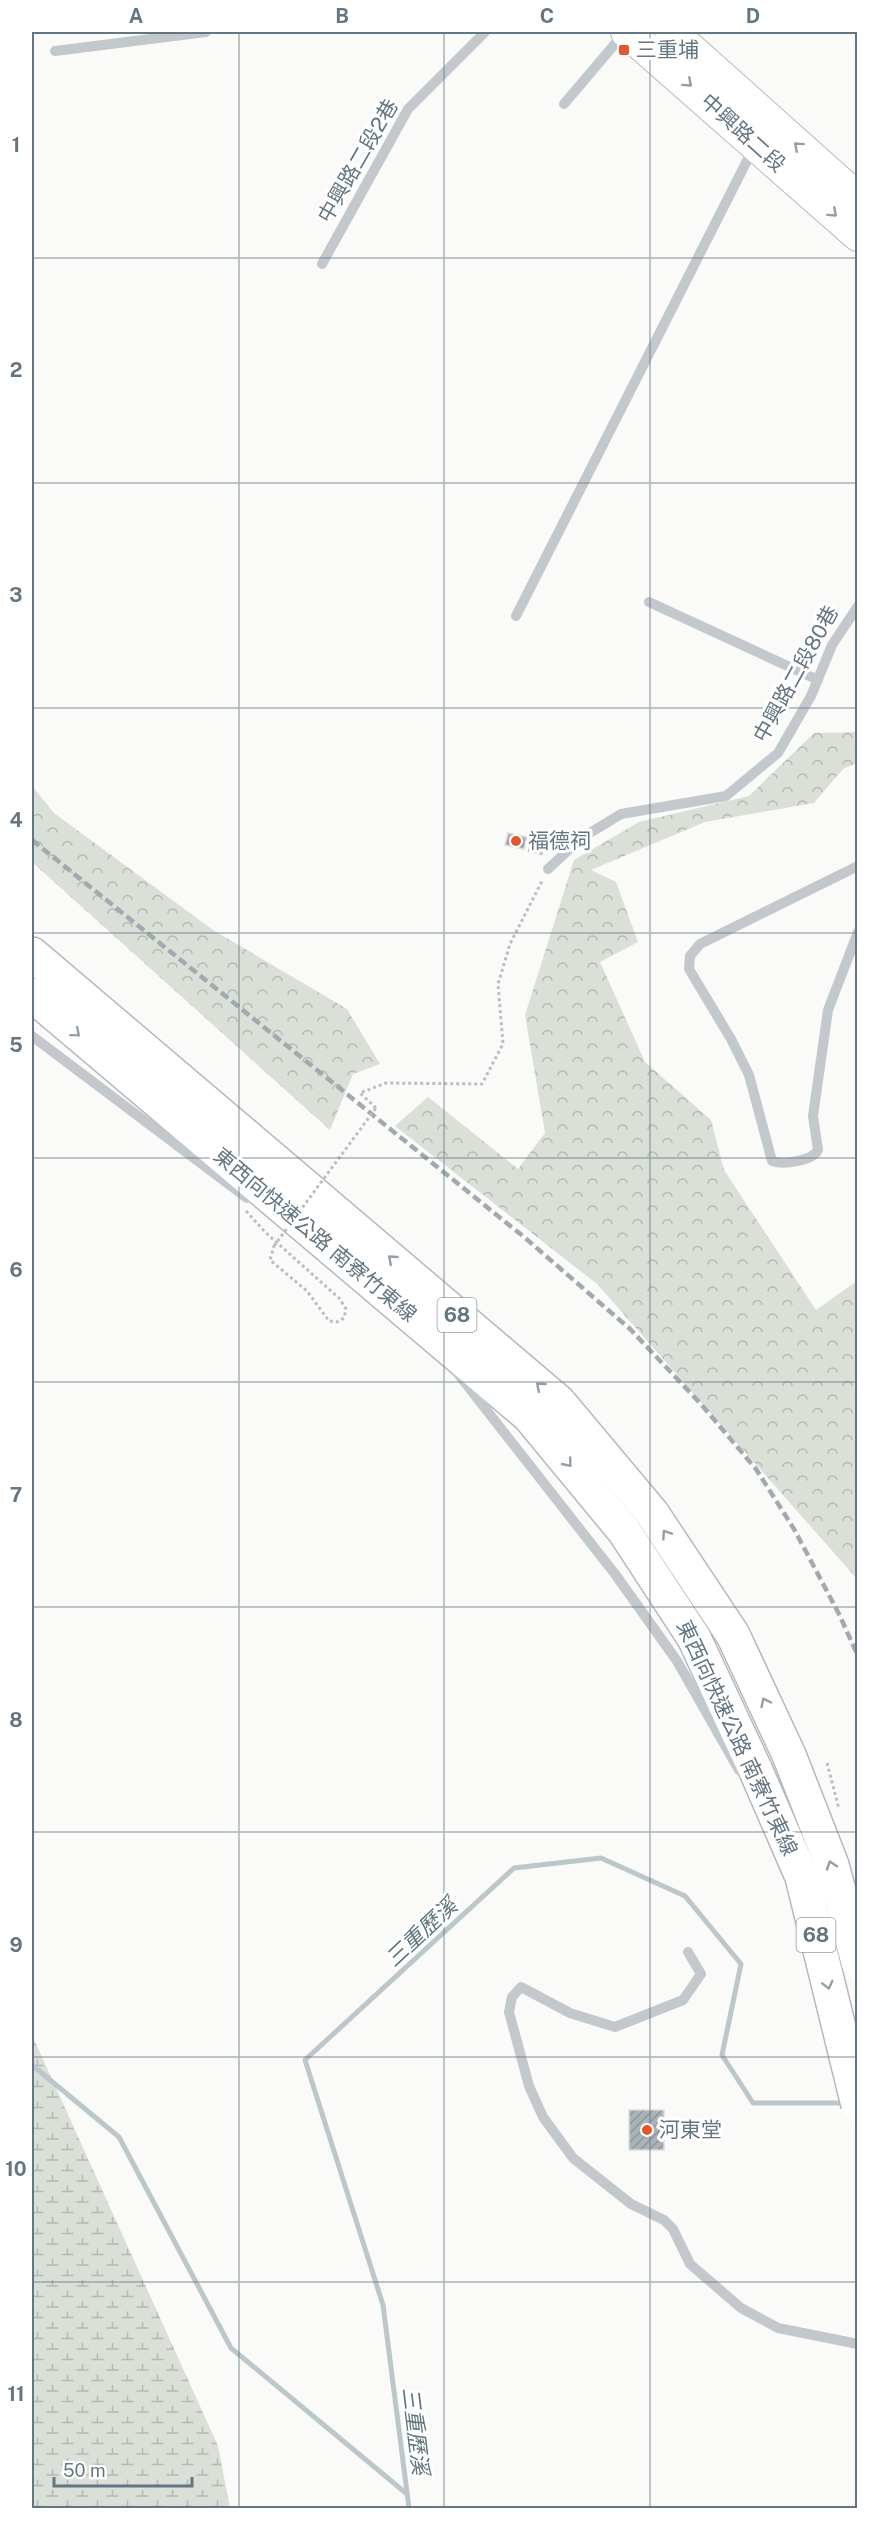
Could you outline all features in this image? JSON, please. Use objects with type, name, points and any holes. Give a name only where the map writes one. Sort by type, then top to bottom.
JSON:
[{"type":"highway","name":"東西向快速公路 南寮竹東線","points":[[32,954],[559,1402],[652,1514],[733,1635],[789,1755],[832,1865],[858,1962]]},
{"type":"highway","name":"東西向快速公路 南寮竹東線","points":[[32,995],[529,1416],[624,1531],[694,1638],[802,1877],[858,2105]]},
{"type":"main road","name":"中興路二段","points":[[626,32],[675,45],[858,199]]},
{"type":"main road","name":"中興路二段","points":[[675,45],[756,144],[858,235]]},
{"type":"lane","points":[[55,51],[206,32]]},
{"type":"lane","name":"中興路二段2巷","points":[[322,264],[408,109],[485,32]]},
{"type":"lane","points":[[564,104],[626,32]]},
{"type":"lane","points":[[516,616],[756,144]]},
{"type":"lane","points":[[649,602],[818,680]]},
{"type":"lane","name":"中興路二段80巷","points":[[548,869],[580,839],[621,814],[726,796],[778,753],[818,680],[832,645],[858,606]]},
{"type":"lane","points":[[858,866],[700,944],[690,956],[688,969],[731,1039],[748,1075],[772,1161],[805,1159],[816,1154],[818,1150],[813,1116],[828,1010],[858,932]]},
{"type":"lane","points":[[32,1036],[254,1203]]},
{"type":"lane","points":[[312,1248],[402,1320],[435,1352]]},
{"type":"lane","points":[[452,1368],[615,1574],[677,1661],[729,1755],[818,1888]]},
{"type":"lane","points":[[831,1906],[858,1940]]},
{"type":"lane","points":[[688,1952],[701,1974],[683,2000],[615,2027],[570,2013],[521,1986],[512,1997],[509,2012],[529,2086],[543,2117],[573,2158],[631,2204],[664,2220],[673,2229],[690,2264],[741,2308],[778,2328],[858,2344]]},
{"type":"path","points":[[237,1190],[250,1217],[339,1298],[346,1309],[344,1318],[337,1322],[328,1321],[307,1291],[270,1260],[274,1246],[376,1108],[360,1093],[386,1083],[482,1084],[503,1044],[498,984],[510,944],[548,869]]},
{"type":"green space","points":[[857,732],[857,763],[843,769],[814,803],[705,822],[591,870],[616,882],[638,942],[600,962],[645,1062],[711,1120],[724,1170],[816,1310],[857,1281],[857,1579],[597,1284],[395,1126],[428,1097],[518,1169],[545,1133],[525,1015],[574,860],[639,822],[749,796],[814,733]]},
{"type":"green space","points":[[32,786],[54,813],[213,930],[347,1009],[380,1064],[353,1074],[330,1130],[32,862]]},
{"type":"green space","points":[[32,2035],[218,2446],[230,2508],[32,2508]]},
{"type":"building","name":"福德祠","points":[[508,833],[527,837],[524,849],[505,845]]},
{"type":"building","name":"河東堂","points":[[629,2110],[664,2110],[664,2150],[629,2150]]},
{"type":"waterway","name":"三重歷溪","points":[[409,2508],[383,2305],[305,2060],[514,1868],[601,1858],[685,1896],[741,1964],[722,2055],[753,2103],[847,2103]]},
{"type":"waterway","points":[[32,2065],[119,2137],[231,2348],[407,2494]]},
{"type":"railway","points":[[32,840],[524,1237],[630,1329],[700,1403],[756,1469],[794,1529],[839,1614],[858,1656]]},
{"type":"place","name":"三重埔","points":[[624,50]]},
{"type":"place","name":"福德祠","points":[[516,841]]},
{"type":"place","name":"河東堂","points":[[647,2130]]}]
